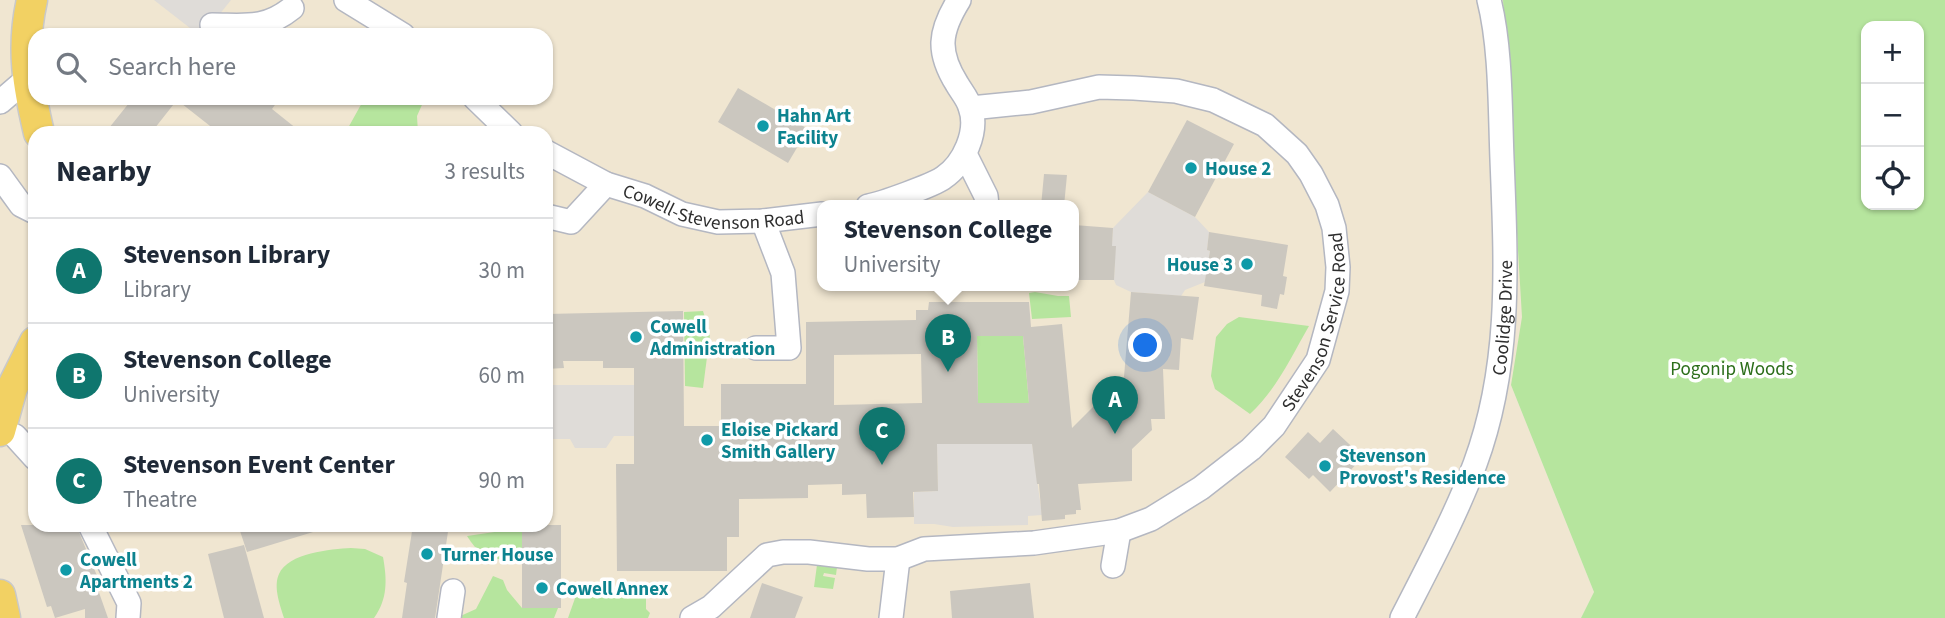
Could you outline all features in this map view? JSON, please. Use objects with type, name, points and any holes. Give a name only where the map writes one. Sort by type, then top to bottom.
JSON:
[{"type":"main road","points":[[31,28],[32,0]]},
{"type":"main road","points":[[28,68],[28,84]]},
{"type":"main road","points":[[33,105],[37,126]]},
{"type":"main road","points":[[8,434],[6,387],[28,353]]},
{"type":"main road","points":[[0,596],[5,618]]},
{"type":"street","points":[[346,0],[392,28]]},
{"type":"street","points":[[914,198],[944,178],[965,154],[971,136],[971,108],[946,66],[942,49],[946,23],[959,0]]},
{"type":"street","name":"Coolidge Drive","points":[[1402,618],[1453,519],[1476,462],[1504,337],[1507,280],[1502,142],[1495,42],[1489,0]]},
{"type":"street","points":[[212,26],[258,25],[277,20],[292,8]]},
{"type":"street","points":[[0,102],[27,79]]},
{"type":"street","name":"Stevenson Service Road","points":[[701,612],[768,555],[809,552],[868,559],[898,559],[924,549],[1034,543],[1119,531],[1151,519],[1201,488],[1251,449],[1274,426],[1318,360],[1337,291],[1337,245],[1327,205],[1297,154],[1256,120],[1213,100],[1176,91],[1099,87],[1021,104],[971,108]]},
{"type":"street","points":[[482,105],[504,126]]},
{"type":"street","points":[[965,154],[986,200]]},
{"type":"street","name":"Cowell-Stevenson Road","points":[[553,156],[606,184],[645,196],[682,215],[718,222],[763,221],[817,215]]},
{"type":"street","points":[[0,176],[21,205],[28,208]]},
{"type":"street","points":[[553,218],[571,222],[606,184]]},
{"type":"street","points":[[756,348],[789,348],[783,273],[763,221]]},
{"type":"street","points":[[8,434],[28,452]]},
{"type":"street","points":[[1113,566],[1119,531]]},
{"type":"street","points":[[94,532],[129,603],[128,618]]},
{"type":"street","points":[[891,618],[898,559]]},
{"type":"street","points":[[449,618],[453,591]]},
{"type":"shaded area","points":[[0,0],[1577,0],[1511,385],[1594,592],[1581,618],[0,618]]},
{"type":"shaded area","points":[[154,0],[231,0],[209,28],[190,28]]},
{"type":"shaded area","points":[[1148,192],[1195,217],[1209,232],[1207,250],[1210,251],[1205,282],[1185,290],[1181,296],[1131,292],[1116,285],[1114,280],[1115,260],[1111,260],[1113,228]]},
{"type":"shaded area","points":[[553,385],[634,385],[634,436],[614,436],[606,448],[575,448],[570,439],[553,439]]},
{"type":"shaded area","points":[[922,422],[1032,444],[1042,515],[1028,516],[1028,525],[953,527],[914,524],[914,492],[938,491],[937,445]]},
{"type":"green space","name":"Pogonip Woods","points":[[1503,0],[1945,0],[1945,618],[1581,618],[1594,592],[1511,385],[1522,317]]},
{"type":"green space","points":[[361,105],[422,105],[417,116],[418,126],[349,126]]},
{"type":"green space","points":[[1029,293],[1069,296],[1071,317],[1032,319]]},
{"type":"green space","points":[[703,311],[710,334],[703,388],[685,386],[684,312]]},
{"type":"green space","points":[[1239,317],[1309,326],[1276,383],[1250,414],[1215,389],[1211,376],[1216,337],[1227,324]]},
{"type":"green space","points":[[977,336],[1023,336],[1029,403],[978,403]]},
{"type":"green space","points":[[522,532],[522,552],[504,558],[491,558],[479,551],[467,536]]},
{"type":"green space","points":[[351,548],[365,549],[383,557],[385,589],[382,604],[374,618],[284,618],[277,579],[284,567],[300,557]]},
{"type":"green space","points":[[817,565],[837,567],[836,575],[824,573],[823,576],[835,578],[833,589],[814,587]]},
{"type":"green space","points":[[493,576],[503,580],[507,590],[522,608],[558,608],[554,618],[456,618],[476,609]]},
{"type":"green space","points":[[579,587],[638,589],[646,597],[646,609],[650,613],[648,618],[568,618]]},
{"type":"building","name":"Hahn Art Facility","points":[[738,88],[808,129],[788,163],[718,122]]},
{"type":"building","points":[[127,105],[173,105],[157,126],[111,126]]},
{"type":"building","points":[[183,105],[275,105],[272,109],[293,126],[210,126]]},
{"type":"building","name":"House 2","points":[[1187,120],[1234,144],[1195,217],[1148,192]]},
{"type":"building","points":[[1044,174],[1067,175],[1065,200],[1042,200]]},
{"type":"building","points":[[1079,225],[1113,228],[1112,246],[1116,246],[1114,280],[1079,280]]},
{"type":"building","name":"House 3","points":[[1209,232],[1288,245],[1283,276],[1287,277],[1284,295],[1280,294],[1277,309],[1261,306],[1262,295],[1204,286],[1210,251],[1207,250]]},
{"type":"building","points":[[1131,292],[1199,297],[1193,340],[1181,338],[1179,370],[1163,369],[1165,419],[1151,419],[1152,430],[1132,449],[1132,481],[1078,484],[1081,510],[1076,510],[1076,514],[1065,515],[1065,519],[1042,521],[1032,444],[937,444],[938,491],[913,492],[914,517],[867,518],[866,494],[842,495],[842,484],[808,485],[808,498],[739,499],[739,537],[727,537],[727,571],[617,571],[616,464],[634,464],[634,368],[603,368],[603,361],[563,361],[564,368],[553,369],[553,314],[683,311],[684,426],[721,426],[721,384],[806,384],[806,322],[916,320],[916,310],[928,310],[929,302],[1029,302],[1031,327],[1062,324],[1072,428],[1107,393],[1123,389]],"holes":[[[977,336],[1023,336],[1029,403],[978,403]],[[921,354],[922,403],[834,405],[834,355]]]},
{"type":"building","name":"Stevenson Provost's Residence","points":[[1333,429],[1363,457],[1330,492],[1313,475],[1309,479],[1285,457],[1308,432],[1320,443]]},
{"type":"building","name":"Cowell Apartments 2","points":[[21,525],[28,525],[28,532],[79,532],[100,583],[96,584],[108,618],[85,618],[85,609],[55,618],[51,606],[47,607]]},
{"type":"building","name":"Cowell Annex","points":[[553,525],[561,525],[561,608],[522,608],[522,532],[553,532]]},
{"type":"building","points":[[240,532],[313,532],[247,552]]},
{"type":"building","name":"Turner House","points":[[412,532],[448,532],[435,618],[402,618],[407,583],[404,582]]},
{"type":"building","points":[[244,545],[264,618],[224,618],[208,554]]},
{"type":"building","points":[[762,583],[803,597],[795,618],[750,618]]},
{"type":"building","points":[[1030,583],[1034,618],[952,618],[950,591]]},
{"type":"place","name":"Hahn Art Facility","points":[[763,126]]},
{"type":"place","name":"House 2","points":[[1191,168]]},
{"type":"place","name":"House 3","points":[[1247,264]]},
{"type":"place","name":"Cowell Administration","points":[[636,337]]},
{"type":"place","name":"Stevenson College","points":[[948,372]]},
{"type":"place","name":"Stevenson Library","points":[[1115,434]]},
{"type":"place","name":"Eloise Pickard Smith Gallery","points":[[707,440]]},
{"type":"place","name":"Stevenson Event Center","points":[[882,465]]},
{"type":"place","name":"Stevenson Provost's Residence","points":[[1325,466]]},
{"type":"place","name":"Turner House","points":[[427,554]]},
{"type":"place","name":"Cowell Apartments 2","points":[[66,570]]},
{"type":"place","name":"Cowell Annex","points":[[542,588]]}]
